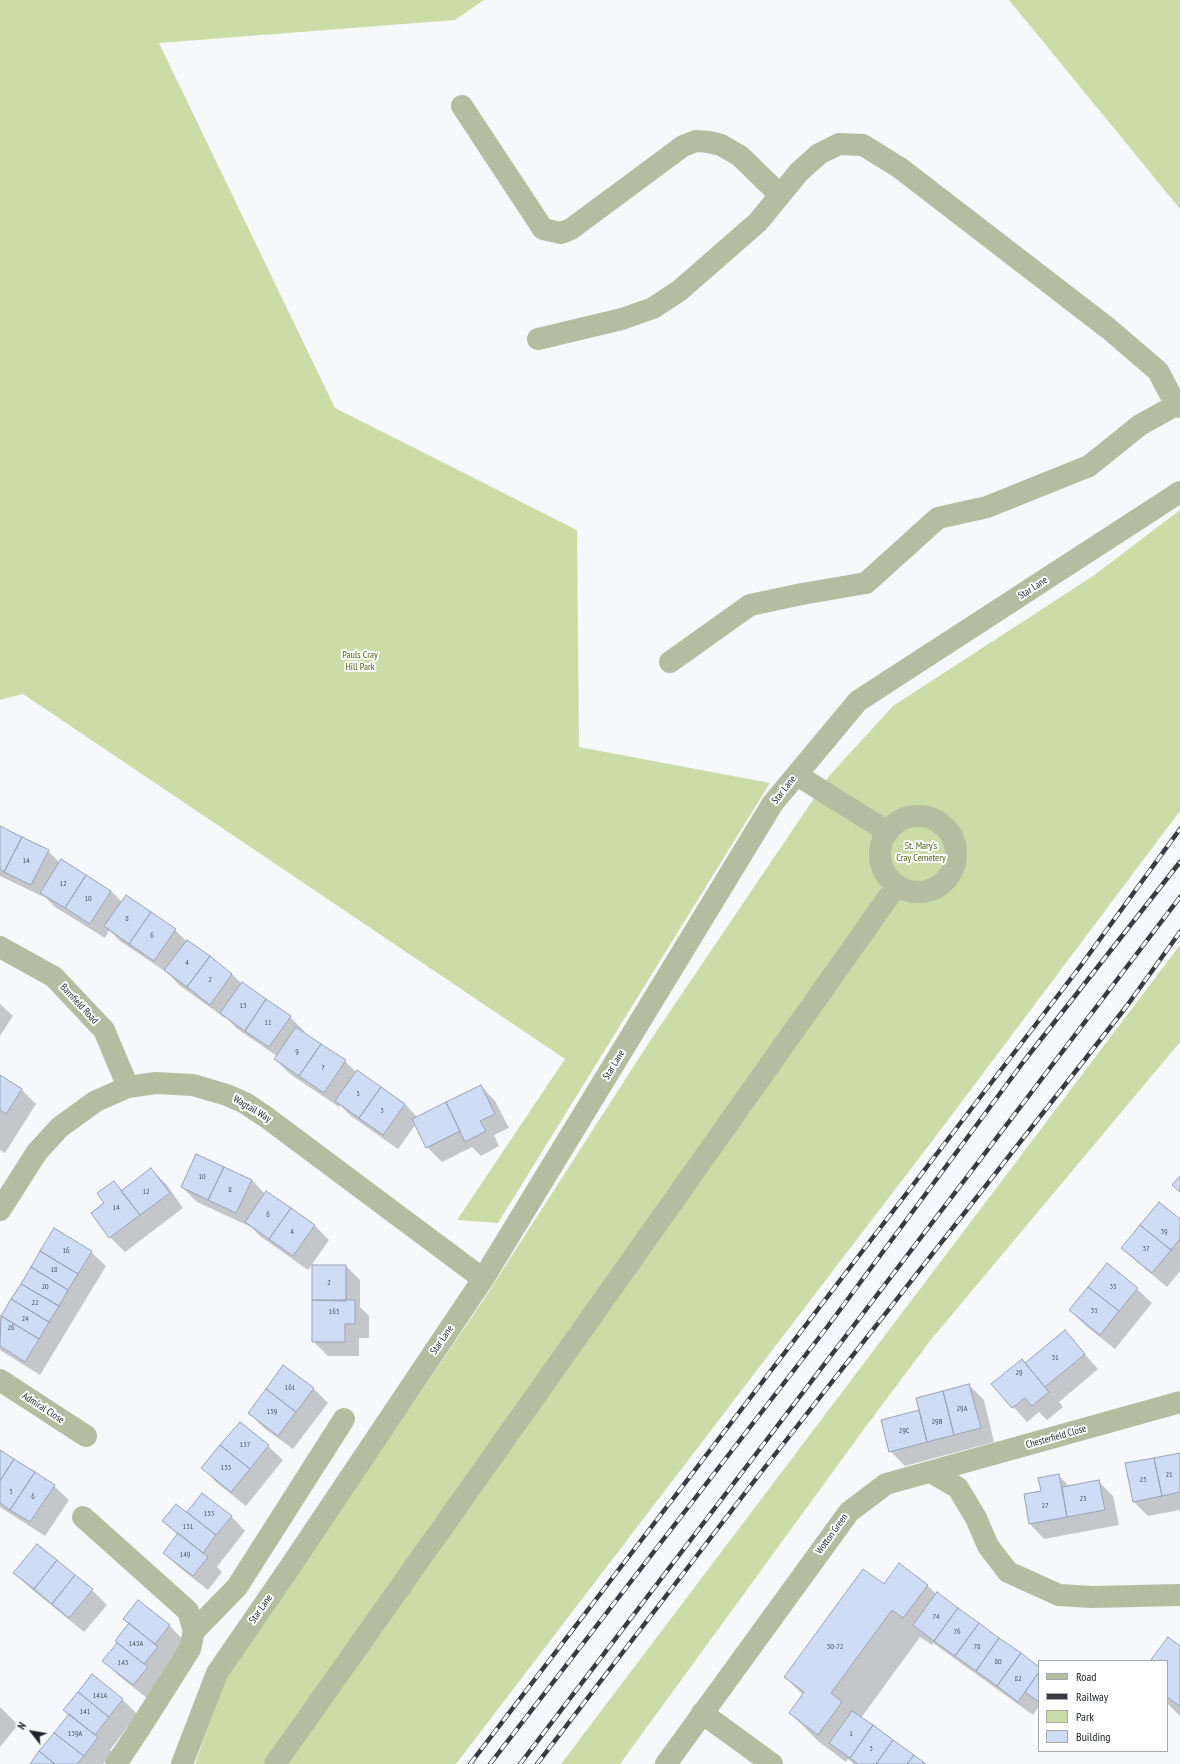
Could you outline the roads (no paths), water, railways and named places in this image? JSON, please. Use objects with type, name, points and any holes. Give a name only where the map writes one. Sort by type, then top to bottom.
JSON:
[{"type":"street","points":[[462,106],[543,229],[562,233],[571,229],[683,146],[696,141],[721,145],[740,156],[780,195]]},
{"type":"street","points":[[538,339],[622,319],[654,308],[679,291],[758,222],[799,172],[819,154],[839,144],[863,145],[900,168],[1109,329],[1158,371],[1178,406],[1140,425],[1089,466],[987,506],[938,518],[866,583],[750,605],[670,662]]},
{"type":"street","name":"Star Lane","points":[[182,1764],[217,1673],[483,1279],[773,803],[858,701],[1180,492]]},
{"type":"street","points":[[797,774],[888,832]]},
{"type":"street","points":[[921,816],[933,818],[944,826],[951,835],[956,847],[956,860],[952,872],[944,882],[934,889],[921,892],[908,891],[897,886],[888,877],[882,866],[880,855],[882,843],[888,832],[896,823],[908,817],[921,816]]},
{"type":"street","points":[[275,1764],[897,886]]},
{"type":"street","name":"Barnfield Road","points":[[0,947],[54,977],[104,1030],[128,1087]]},
{"type":"street","name":"Wagtail Way","points":[[0,1210],[37,1152],[60,1127],[96,1101],[128,1087],[156,1083],[193,1085],[227,1095],[266,1117],[483,1279]]},
{"type":"street","name":"Admiral Close","points":[[0,1380],[86,1436]]},
{"type":"street","name":"Chesterfield Close","points":[[931,1472],[1180,1402]]},
{"type":"street","points":[[194,1631],[237,1587],[344,1419]]},
{"type":"street","points":[[931,1472],[958,1488],[976,1518],[988,1546],[1008,1572],[1058,1595],[1092,1597],[1180,1595]]},
{"type":"street","name":"Wotton Green","points":[[666,1764],[848,1512],[886,1484],[931,1472]]},
{"type":"street","points":[[83,1517],[188,1611],[194,1631],[190,1649],[116,1764]]},
{"type":"street","points":[[702,1713],[772,1764]]},
{"type":"railway","points":[[470,1764],[1079,968],[1180,829]]},
{"type":"railway","points":[[490,1764],[828,1326],[1024,1061],[1180,862]]},
{"type":"railway","points":[[520,1764],[1180,897]]},
{"type":"railway","points":[[537,1764],[755,1480],[1126,1007],[1180,932]]},
{"type":"park label","name":"Pauls Cray Hill Park","points":[[360,660]]},
{"type":"park label","name":"St. Mary's Cray Cemetery","points":[[921,852]]}]
